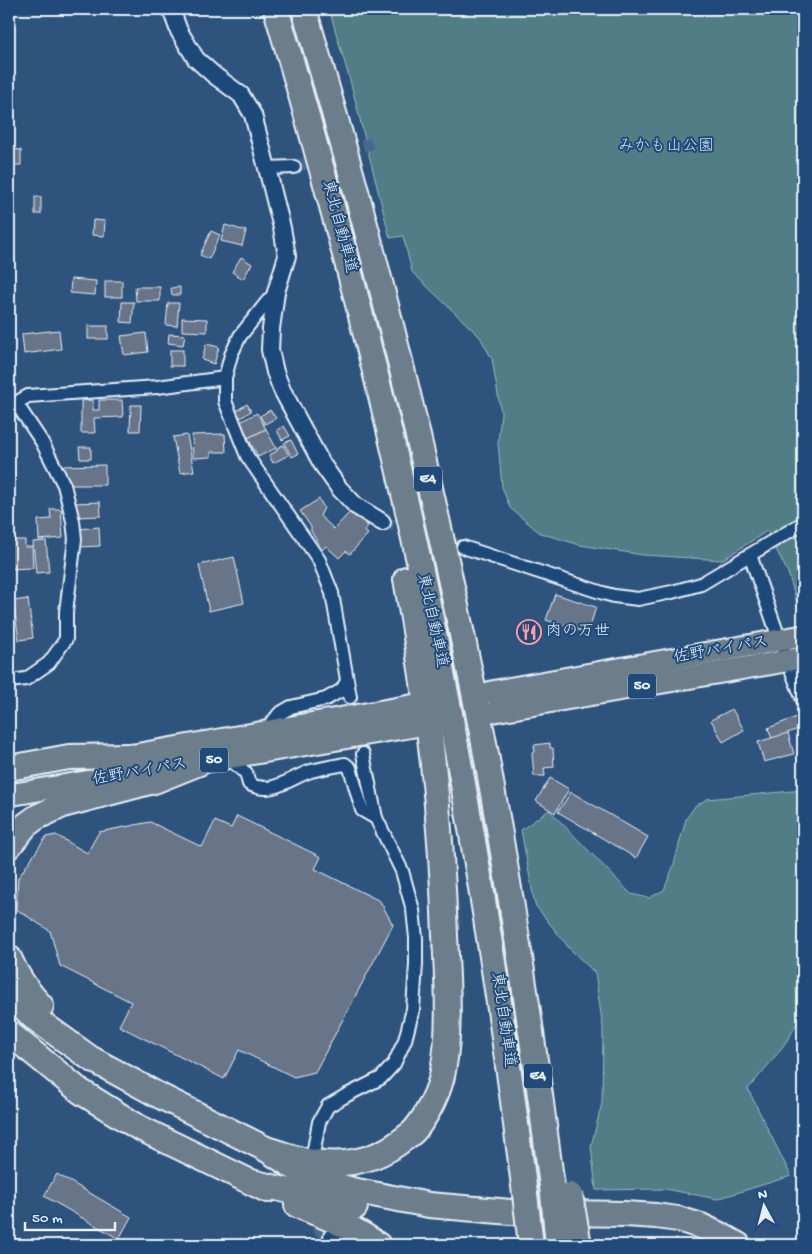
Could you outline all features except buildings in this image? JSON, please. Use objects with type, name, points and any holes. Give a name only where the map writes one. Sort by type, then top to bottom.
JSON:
[{"type":"highway","name":"東北自動車道","points":[[276,9],[357,302],[410,520],[456,743],[479,873],[514,1102],[531,1245]]},
{"type":"highway","name":"東北自動車道","points":[[304,9],[373,253],[438,521],[483,740],[520,958],[555,1096],[561,1195]]},
{"type":"highway","points":[[266,1149],[311,1162],[334,1164],[357,1162],[378,1156],[397,1145],[414,1131],[427,1111],[443,1072],[446,1049],[447,1014],[444,911],[440,832],[432,745],[417,639],[395,521],[374,425],[357,302]]},
{"type":"highway","name":"佐野バイパス","points":[[796,659],[493,701],[583,674],[803,636]]},
{"type":"highway","name":"佐野バイパス","points":[[9,778],[265,732],[418,715],[228,758],[9,795]]},
{"type":"highway","points":[[9,768],[69,757],[128,756]]},
{"type":"highway","points":[[9,846],[26,825],[37,817],[56,808],[78,800],[154,781],[199,763]]},
{"type":"highway","points":[[9,958],[17,977],[28,992],[90,1058]]},
{"type":"highway","points":[[9,993],[33,1017],[90,1058],[156,1094],[266,1149],[309,1177],[352,1190],[429,1206],[510,1212],[625,1214],[678,1219],[701,1226],[738,1245]]},
{"type":"highway","points":[[9,1012],[56,1070]]},
{"type":"highway","points":[[9,1033],[80,1091],[138,1127],[298,1206],[353,1228],[378,1245]]},
{"type":"highway","points":[[252,1182],[425,1221],[513,1229],[651,1232],[696,1240],[706,1245]]},
{"type":"highway","points":[[558,1245],[561,1195]]},
{"type":"highway","points":[[561,1195],[579,1245]]},
{"type":"street","points":[[171,9],[179,31],[196,59],[241,95],[253,115],[268,168],[282,228],[286,256],[276,292],[270,350],[275,372],[282,390],[322,464],[339,488],[356,506],[382,522]]},
{"type":"street","points":[[268,168],[294,167]]},
{"type":"street","points":[[276,292],[240,336],[231,355],[225,378],[225,401],[247,456],[319,560],[332,593],[350,697]]},
{"type":"street","points":[[9,680],[26,679],[49,663],[66,639],[66,612],[75,539],[74,521],[64,485],[42,442],[13,402],[28,396],[157,387],[225,378]]},
{"type":"street","points":[[463,547],[603,593],[638,599],[701,584],[803,523]]},
{"type":"street","points":[[750,555],[780,641],[796,659],[803,700]]},
{"type":"street","points":[[265,732],[279,714],[292,707],[326,699],[342,690],[347,681]]},
{"type":"street","points":[[314,1149],[319,1122],[328,1106],[381,1078],[394,1064],[405,1040],[412,1009],[416,964],[413,910],[402,872],[376,818],[363,754]]},
{"type":"street","points":[[228,758],[246,773],[249,784],[258,789],[275,787],[310,772],[346,764],[350,768],[362,810],[376,818]]},
{"type":"street","points":[[330,1236],[347,1245]]},
{"type":"green space","name":"みかも山公園","points":[[329,9],[803,9],[803,623],[788,573],[767,531],[722,560],[643,555],[580,545],[540,533],[510,508],[502,487],[498,443],[501,413],[492,359],[480,337],[412,272],[403,236],[390,238],[351,84]]},
{"type":"green space","points":[[803,790],[803,1011],[785,1043],[748,1089],[791,1176],[717,1199],[665,1189],[596,1190],[591,1146],[602,1103],[603,1028],[595,973],[569,948],[535,905],[521,830],[549,810],[631,894],[649,898],[664,890],[673,867],[686,819],[695,806],[707,799]]},
{"type":"tunnel","points":[[294,167],[372,143]]},
{"type":"tunnel","points":[[382,522],[463,547]]},
{"type":"tunnel","points":[[316,1209],[317,1226],[321,1231],[330,1236]]},
{"type":"place","name":"肉の万世","points":[[529,632]]}]
